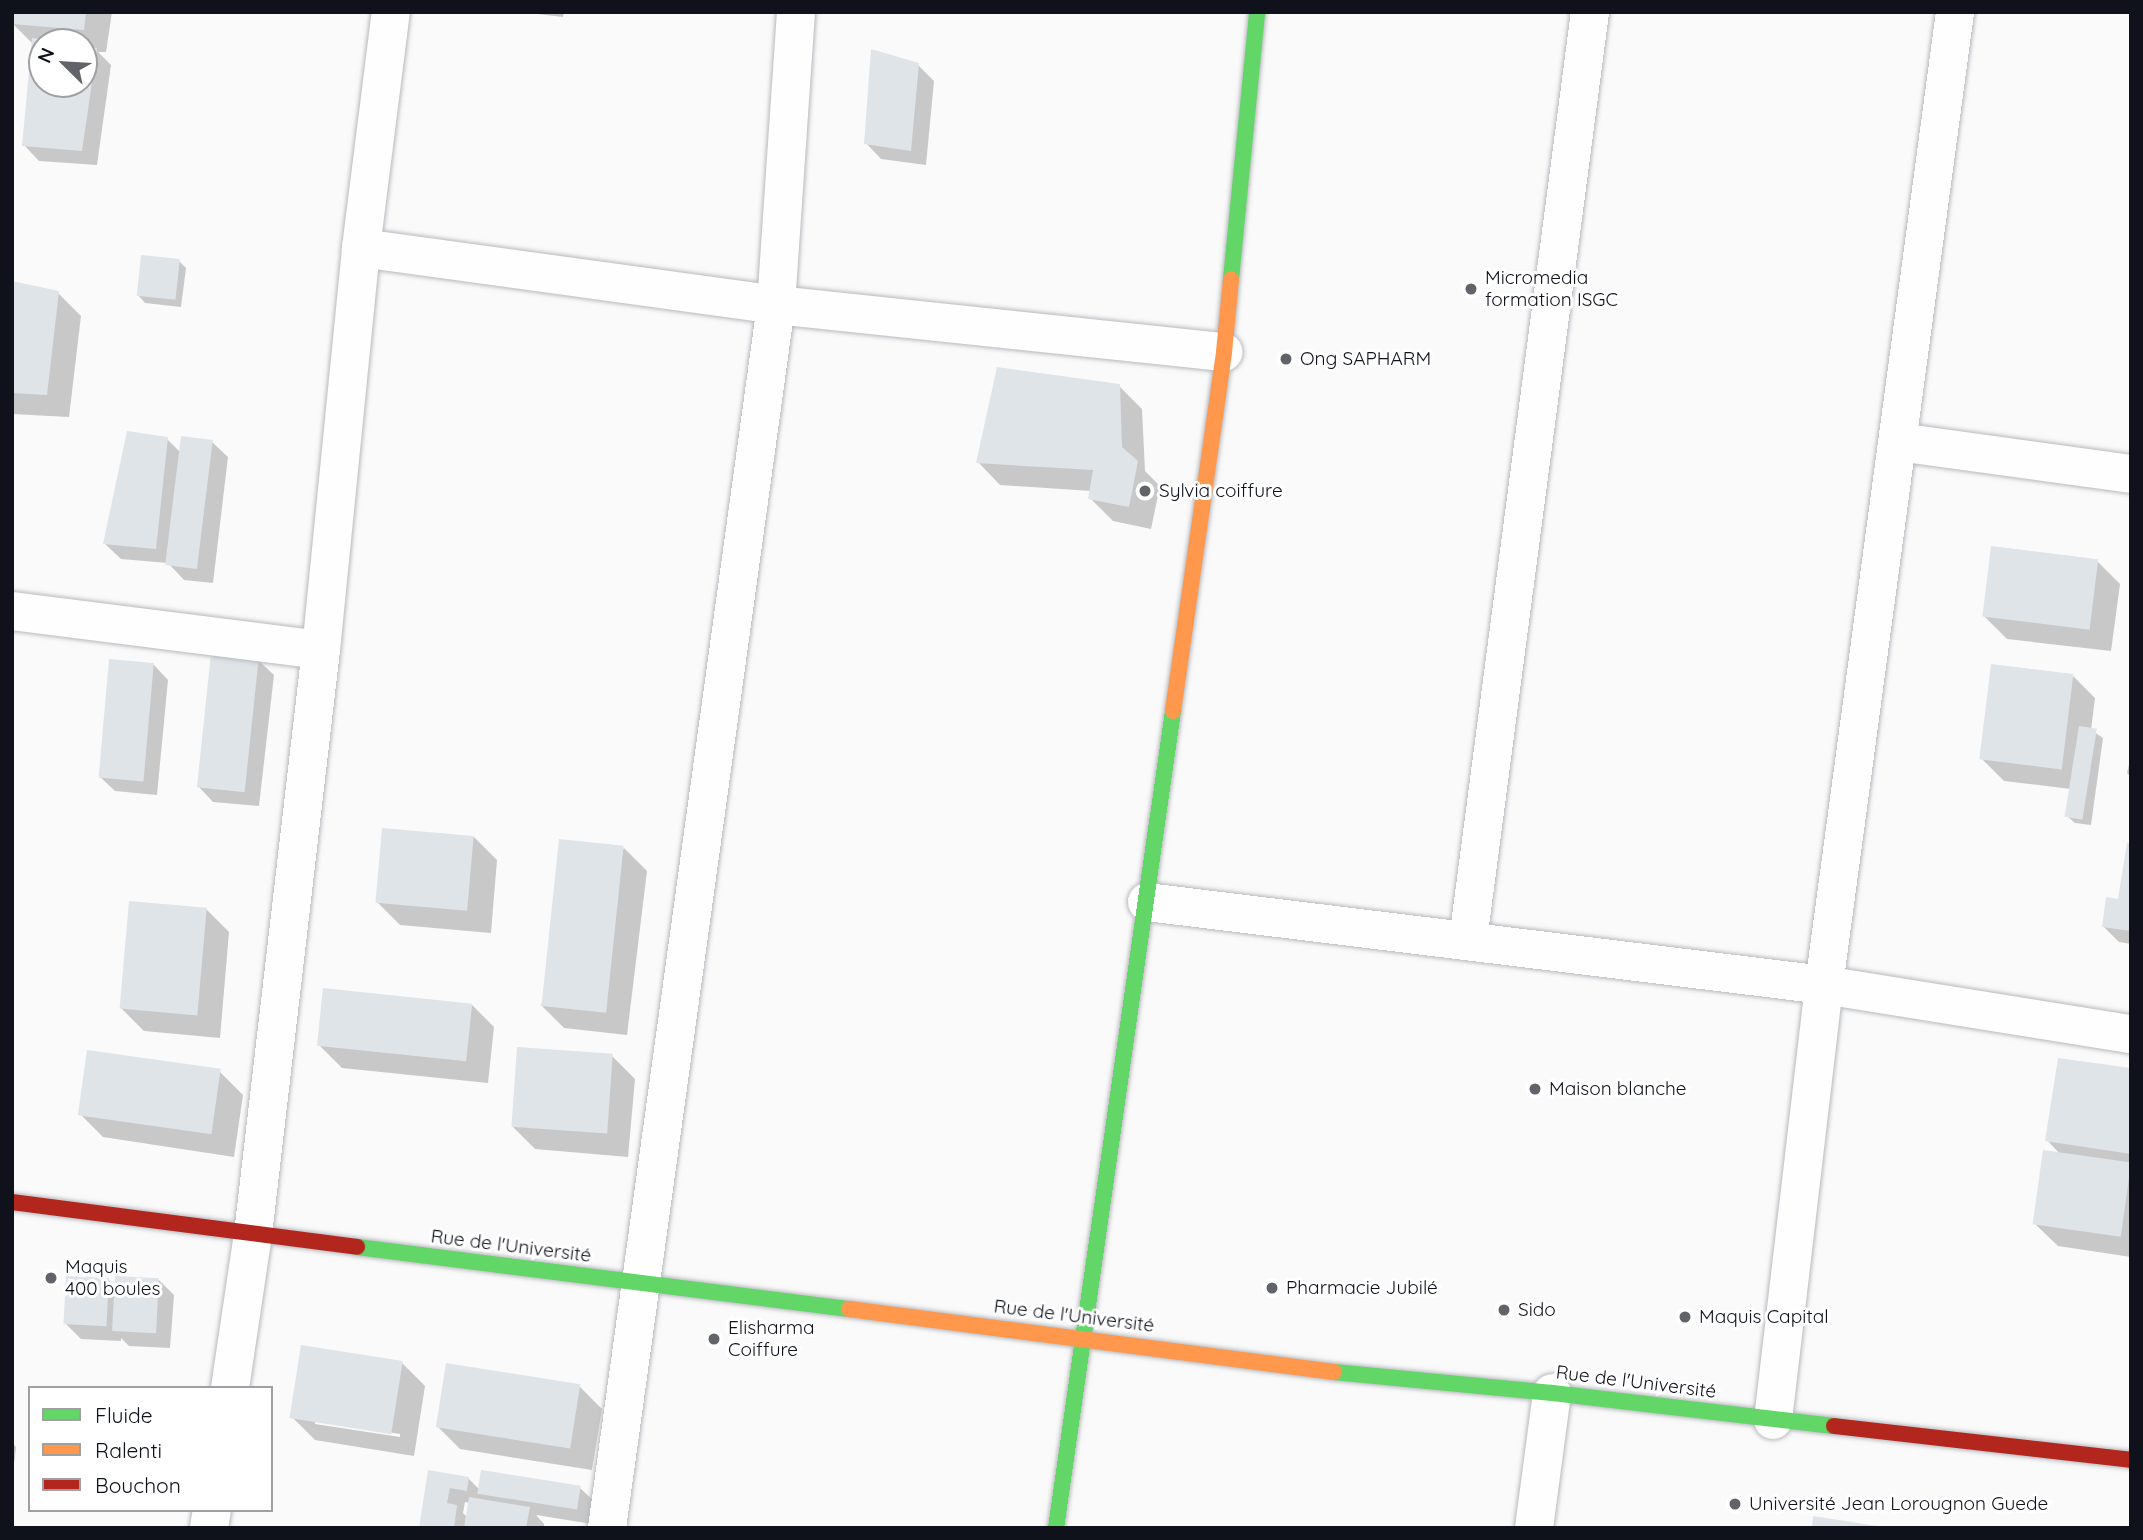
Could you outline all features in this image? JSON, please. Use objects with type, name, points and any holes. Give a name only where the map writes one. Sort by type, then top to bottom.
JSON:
[{"type":"street","points":[[230,1386],[253,1234],[321,650],[361,248],[391,12]]},
{"type":"street","points":[[607,1528],[776,305],[796,12]]},
{"type":"street","points":[[1056,1528],[1081,1337],[1147,902],[1224,352],[1257,12]]},
{"type":"street","points":[[1468,940],[1590,12]]},
{"type":"street","points":[[1773,1420],[1824,985],[1955,12]]},
{"type":"street","points":[[361,248],[776,305],[1224,352]]},
{"type":"street","points":[[1898,442],[2131,474]]},
{"type":"street","points":[[12,611],[321,650]]},
{"type":"street","points":[[1147,902],[1824,985],[2131,1034]]},
{"type":"street","name":"Rue de l'Université","points":[[12,1202],[642,1284],[1081,1337],[1318,1371],[1552,1393],[2131,1460]]},
{"type":"street","points":[[1534,1528],[1552,1393]]},
{"type":"building","points":[[12,12],[86,12],[84,28],[12,24]]},
{"type":"building","points":[[871,49],[919,63],[911,151],[864,144]]},
{"type":"building","points":[[28,81],[28,98],[90,98],[82,151],[22,146]]},
{"type":"building","points":[[141,255],[180,259],[176,300],[137,296]]},
{"type":"building","points":[[12,281],[59,291],[47,395],[12,393]]},
{"type":"building","points":[[997,367],[1120,384],[1122,447],[1138,461],[1129,507],[1088,499],[1093,470],[976,463]]},
{"type":"building","points":[[127,431],[168,437],[156,549],[103,544]]},
{"type":"building","points":[[181,436],[213,440],[197,569],[165,565]]},
{"type":"building","points":[[1991,546],[2098,559],[2090,630],[1982,616]]},
{"type":"building","points":[[211,653],[259,658],[245,792],[197,787]]},
{"type":"building","points":[[109,659],[154,663],[143,781],[99,778]]},
{"type":"building","points":[[1991,664],[2073,674],[2062,769],[1979,759]]},
{"type":"building","points":[[2079,726],[2097,729],[2082,820],[2065,817]]},
{"type":"building","points":[[382,828],[474,836],[467,911],[375,903]]},
{"type":"building","points":[[559,839],[624,846],[606,1013],[541,1006]]},
{"type":"building","points":[[2127,843],[2131,844],[2131,931],[2102,927],[2106,897],[2118,899]]},
{"type":"building","points":[[129,901],[207,908],[197,1015],[120,1009]]},
{"type":"building","points":[[323,988],[472,1004],[466,1061],[317,1046]]},
{"type":"building","points":[[517,1047],[613,1054],[607,1134],[511,1127]]},
{"type":"building","points":[[87,1050],[221,1069],[212,1134],[78,1115]]},
{"type":"building","points":[[2058,1058],[2131,1068],[2131,1154],[2045,1141]]},
{"type":"building","points":[[2043,1150],[2131,1162],[2121,1237],[2033,1224]]},
{"type":"building","points":[[66,1276],[109,1278],[106,1326],[63,1324]]},
{"type":"building","points":[[115,1276],[159,1278],[156,1333],[112,1331]]},
{"type":"building","points":[[301,1345],[403,1361],[391,1434],[289,1418]]},
{"type":"building","points":[[446,1363],[580,1384],[570,1448],[436,1427]]},
{"type":"building","points":[[428,1470],[469,1477],[467,1491],[450,1488],[447,1503],[457,1505],[454,1528],[419,1528]]},
{"type":"building","points":[[481,1470],[581,1486],[577,1510],[477,1494]]},
{"type":"building","points":[[469,1497],[530,1507],[526,1528],[464,1528]]},
{"type":"building","points":[[1813,1516],[1877,1526],[1877,1528],[1812,1528]]},
{"type":"traffic: fast","points":[[1231,279],[1257,12]]},
{"type":"traffic: fast","points":[[1056,1528],[1173,711]]},
{"type":"traffic: fast","points":[[357,1247],[849,1309]]},
{"type":"traffic: fast","points":[[1334,1372],[1552,1393],[1834,1426]]},
{"type":"traffic: slow","points":[[1173,711],[1224,352],[1231,279]]},
{"type":"traffic: slow","points":[[849,1309],[1334,1372]]},
{"type":"traffic: jam","points":[[12,1202],[357,1247]]},
{"type":"traffic: jam","points":[[1834,1426],[2131,1460]]},
{"type":"place","name":"Micromedia formation ISGC","points":[[1471,289]]},
{"type":"place","name":"Ong SAPHARM","points":[[1286,359]]},
{"type":"place","name":"Sylvia coiffure","points":[[1145,491]]},
{"type":"place","name":"Maison blanche","points":[[1535,1089]]},
{"type":"place","name":"Maquis 400 boules","points":[[51,1278]]},
{"type":"place","name":"Pharmacie Jubilé","points":[[1272,1288]]},
{"type":"place","name":"Sido","points":[[1504,1310]]},
{"type":"place","name":"Maquis Capital","points":[[1685,1317]]},
{"type":"place","name":"Elisharma Coiffure","points":[[714,1339]]},
{"type":"place","name":"Université Jean Lorougnon Guede","points":[[1735,1504]]}]
